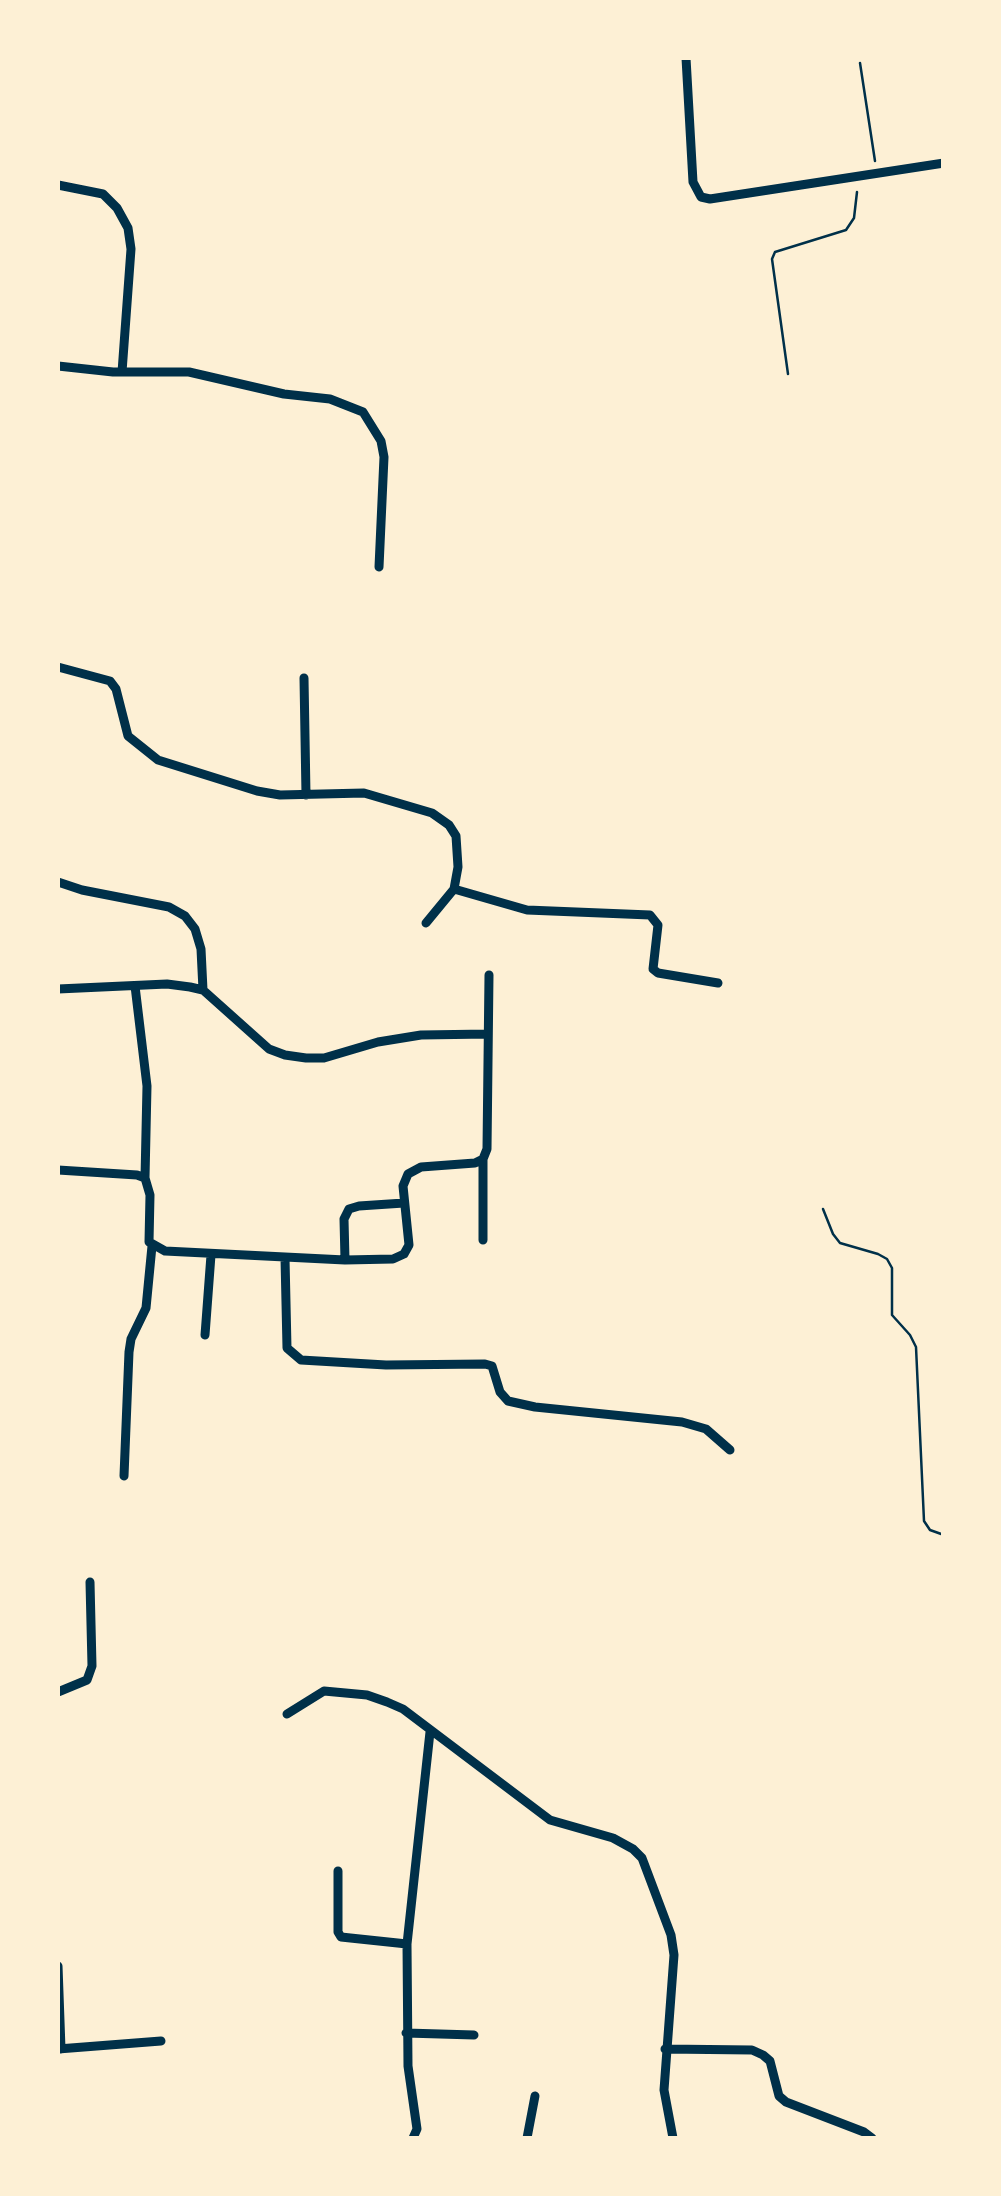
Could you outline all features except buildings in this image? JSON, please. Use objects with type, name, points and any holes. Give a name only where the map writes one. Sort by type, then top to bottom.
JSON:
[{"type":"street","points":[[686,58],[693,182],[701,196],[710,199],[944,163]]},
{"type":"street","points":[[58,185],[103,194],[128,228],[131,249],[122,372]]},
{"type":"street","points":[[58,366],[216,376],[284,394],[347,403],[363,412],[382,441],[384,457],[379,566]]},
{"type":"street","points":[[58,667],[110,682],[116,689],[128,736],[158,760],[257,791],[306,795],[364,793],[432,814],[449,825],[456,836],[458,867],[454,889],[426,923]]},
{"type":"street","points":[[304,678],[306,795]]},
{"type":"street","points":[[58,882],[169,907],[185,916],[196,930],[201,949],[203,990]]},
{"type":"street","points":[[454,889],[527,910],[650,915],[658,925],[653,969],[718,983]]},
{"type":"street","points":[[483,1240],[489,975]]},
{"type":"street","points":[[58,989],[166,984],[203,990],[269,1049],[285,1056],[324,1058],[378,1042],[421,1035],[488,1034]]},
{"type":"street","points":[[124,1476],[130,1340],[146,1308],[152,1246],[150,1196],[145,1178],[146,1086],[135,986]]},
{"type":"street","points":[[152,1246],[211,1255],[393,1258],[404,1254],[409,1244],[403,1186],[408,1174],[421,1167],[475,1163],[482,1159]]},
{"type":"street","points":[[58,1170],[145,1178]]},
{"type":"street","points":[[345,1260],[344,1219],[349,1209],[404,1204]]},
{"type":"street","points":[[206,1334],[211,1255]]},
{"type":"street","points":[[285,1258],[287,1348],[300,1360],[386,1365],[485,1364],[492,1366],[502,1398],[508,1401],[682,1422],[706,1429],[730,1450]]},
{"type":"street","points":[[58,1692],[87,1680],[92,1666],[90,1582]]},
{"type":"street","points":[[287,1714],[314,1695],[336,1690],[367,1695],[403,1709],[550,1820],[612,1838],[634,1849],[642,1858],[674,1955],[664,2090],[673,2138]]},
{"type":"street","points":[[413,2138],[417,2129],[406,2034],[407,1944],[430,1732]]},
{"type":"street","points":[[338,1870],[341,1937],[407,1944]]},
{"type":"street","points":[[58,1966],[59,2049],[161,2041]]},
{"type":"street","points":[[406,2034],[474,2035]]},
{"type":"street","points":[[665,2049],[752,2050],[770,2061],[779,2096],[786,2102],[872,2138]]},
{"type":"street","points":[[527,2138],[535,2096]]},
{"type":"path","points":[[860,63],[877,173]]},
{"type":"path","points":[[788,374],[772,259],[775,252],[846,230],[854,218],[858,176]]},
{"type":"path","points":[[823,1209],[832,1234],[840,1243],[878,1254],[892,1268],[892,1315],[916,1346],[924,1521],[930,1530],[944,1534]]}]
